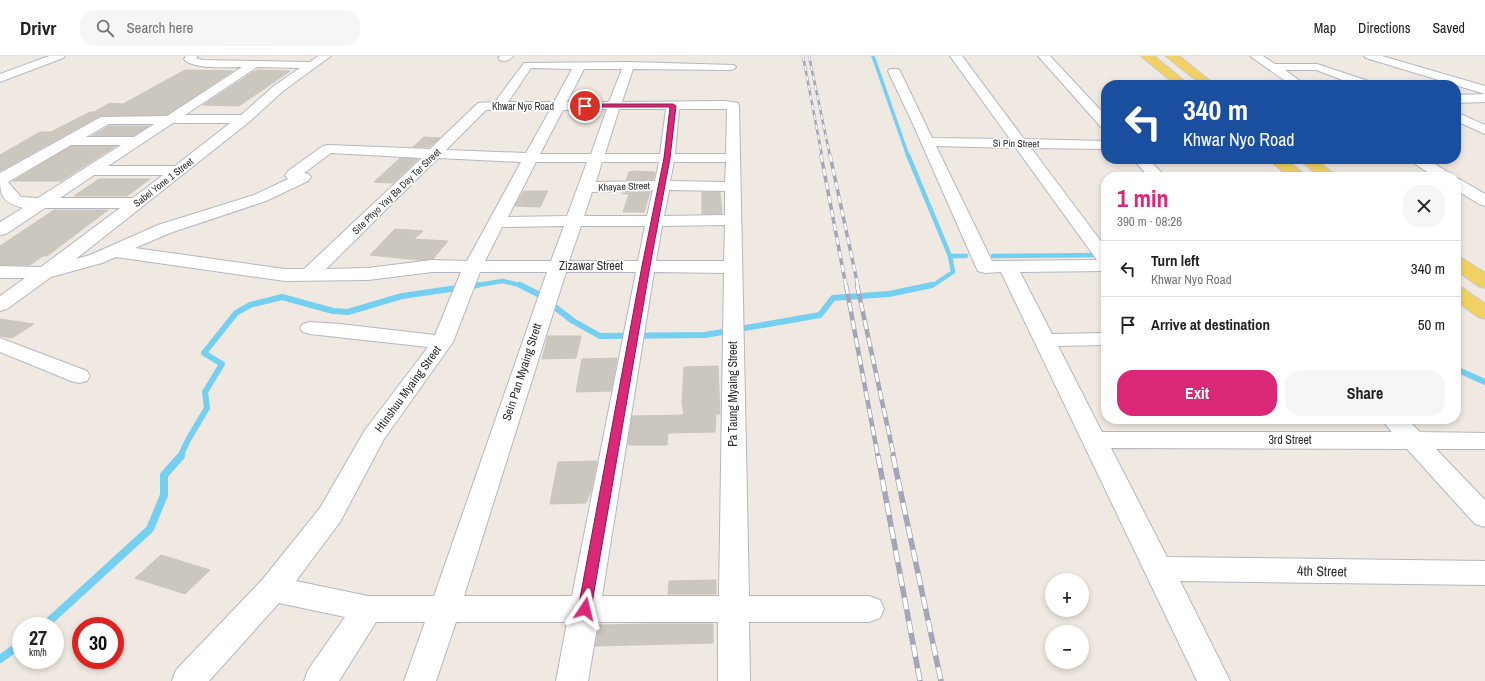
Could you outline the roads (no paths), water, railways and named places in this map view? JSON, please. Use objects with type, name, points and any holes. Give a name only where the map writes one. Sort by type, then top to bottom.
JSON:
[{"type":"main road","points":[[1147,56],[1176,80]]},
{"type":"main road","points":[[1172,56],[1203,80]]},
{"type":"main road","points":[[1282,164],[1293,172]]},
{"type":"main road","points":[[1313,164],[1323,172]]},
{"type":"main road","points":[[1461,265],[1485,282]]},
{"type":"main road","points":[[1461,295],[1481,307]]},
{"type":"street","points":[[0,78],[59,56]]},
{"type":"street","points":[[192,56],[190,59],[200,63],[255,64],[318,60]]},
{"type":"street","points":[[956,56],[1101,253]]},
{"type":"street","points":[[1044,56],[1101,119]]},
{"type":"street","points":[[1256,56],[1292,80]]},
{"type":"street","points":[[1370,56],[1451,80]]},
{"type":"street","name":"Sabel Yone 1 Street","points":[[0,305],[46,273],[244,119],[280,88],[318,60]]},
{"type":"street","points":[[555,65],[572,60]]},
{"type":"street","points":[[499,106],[526,66],[531,65],[555,65],[572,60],[629,65],[730,67]]},
{"type":"street","name":"Htinshuu Myaing Street","points":[[188,681],[273,590],[330,515],[374,436],[442,342],[473,266],[557,106],[572,60]]},
{"type":"street","points":[[0,230],[255,64]]},
{"type":"street","name":"Sein Pan Myaing Strett","points":[[420,681],[557,266],[597,158],[613,106],[629,65]]},
{"type":"street","points":[[1273,67],[1317,67],[1353,80]]},
{"type":"street","points":[[894,71],[920,124],[985,267],[1101,265]]},
{"type":"street","points":[[1461,83],[1485,90]]},
{"type":"street","points":[[1461,99],[1485,98]]},
{"type":"street","points":[[572,681],[646,266],[667,158],[673,106]]},
{"type":"street","name":"Khwar Nyo Road","points":[[481,107],[733,106]]},
{"type":"street","name":"Pa Taung Myaing Street","points":[[733,106],[734,187],[732,267],[735,609],[734,681]]},
{"type":"street","name":"Site Phyo Yay Ba Day Tar Street","points":[[310,274],[436,153],[481,107]]},
{"type":"street","points":[[136,203],[24,203],[15,200],[0,181],[5,176],[106,120],[171,118],[244,119]]},
{"type":"street","points":[[1461,118],[1485,130]]},
{"type":"street","points":[[68,141],[137,141]]},
{"type":"street","name":"Si Pin Street","points":[[927,142],[1101,145]]},
{"type":"street","points":[[0,272],[46,273],[96,260],[164,229],[260,198],[303,178],[293,176],[293,174],[326,149],[530,158],[734,158]]},
{"type":"street","points":[[1145,164],[1153,172]]},
{"type":"street","points":[[1425,164],[1438,172]]},
{"type":"street","points":[[90,171],[179,170]]},
{"type":"street","name":"Khayae Street","points":[[586,187],[662,185],[734,187]]},
{"type":"street","points":[[1461,186],[1485,201]]},
{"type":"street","points":[[497,222],[733,220]]},
{"type":"street","name":"Zizawar Street","points":[[115,251],[285,275],[368,274],[432,266],[732,267]]},
{"type":"street","points":[[1008,267],[1046,340],[1214,681]]},
{"type":"street","points":[[310,328],[442,342]]},
{"type":"street","points":[[1046,340],[1101,339]]},
{"type":"street","points":[[0,344],[79,376]]},
{"type":"street","points":[[1398,424],[1485,517]]},
{"type":"street","name":"3rd Street","points":[[1095,440],[1485,441]]},
{"type":"street","name":"4th Street","points":[[1159,569],[1485,573]]},
{"type":"street","points":[[273,590],[368,609],[869,609]]},
{"type":"street","points":[[320,681],[368,609]]},
{"type":"waterway","points":[[873,56],[908,156]]},
{"type":"waterway","points":[[908,155],[950,256]]},
{"type":"waterway","points":[[993,256],[1101,255]]},
{"type":"waterway","points":[[927,286],[935,284],[953,272],[950,256]]},
{"type":"waterway","points":[[950,256],[966,256]]},
{"type":"waterway","points":[[472,286],[503,281],[521,286]]},
{"type":"waterway","points":[[180,457],[207,408],[205,392],[222,364],[204,353],[236,313],[250,305],[282,297],[333,311],[348,312],[402,296],[478,285]]},
{"type":"waterway","points":[[521,286],[538,294],[573,321],[600,336],[705,335],[820,315],[833,298],[889,294],[932,285]]},
{"type":"waterway","points":[[1461,371],[1485,382]]},
{"type":"waterway","points":[[54,617],[150,529],[164,495],[164,475],[181,456]]},
{"type":"waterway","points":[[0,659],[12,650]]},
{"type":"railway","points":[[803,56],[822,156]]},
{"type":"railway","points":[[809,56],[830,156]]},
{"type":"railway","points":[[821,155],[846,286]]},
{"type":"railway","points":[[830,155],[858,286]]},
{"type":"railway","points":[[846,285],[878,457]]},
{"type":"railway","points":[[857,285],[894,457]]},
{"type":"railway","points":[[878,456],[920,681]]},
{"type":"railway","points":[[893,456],[941,681]]}]
